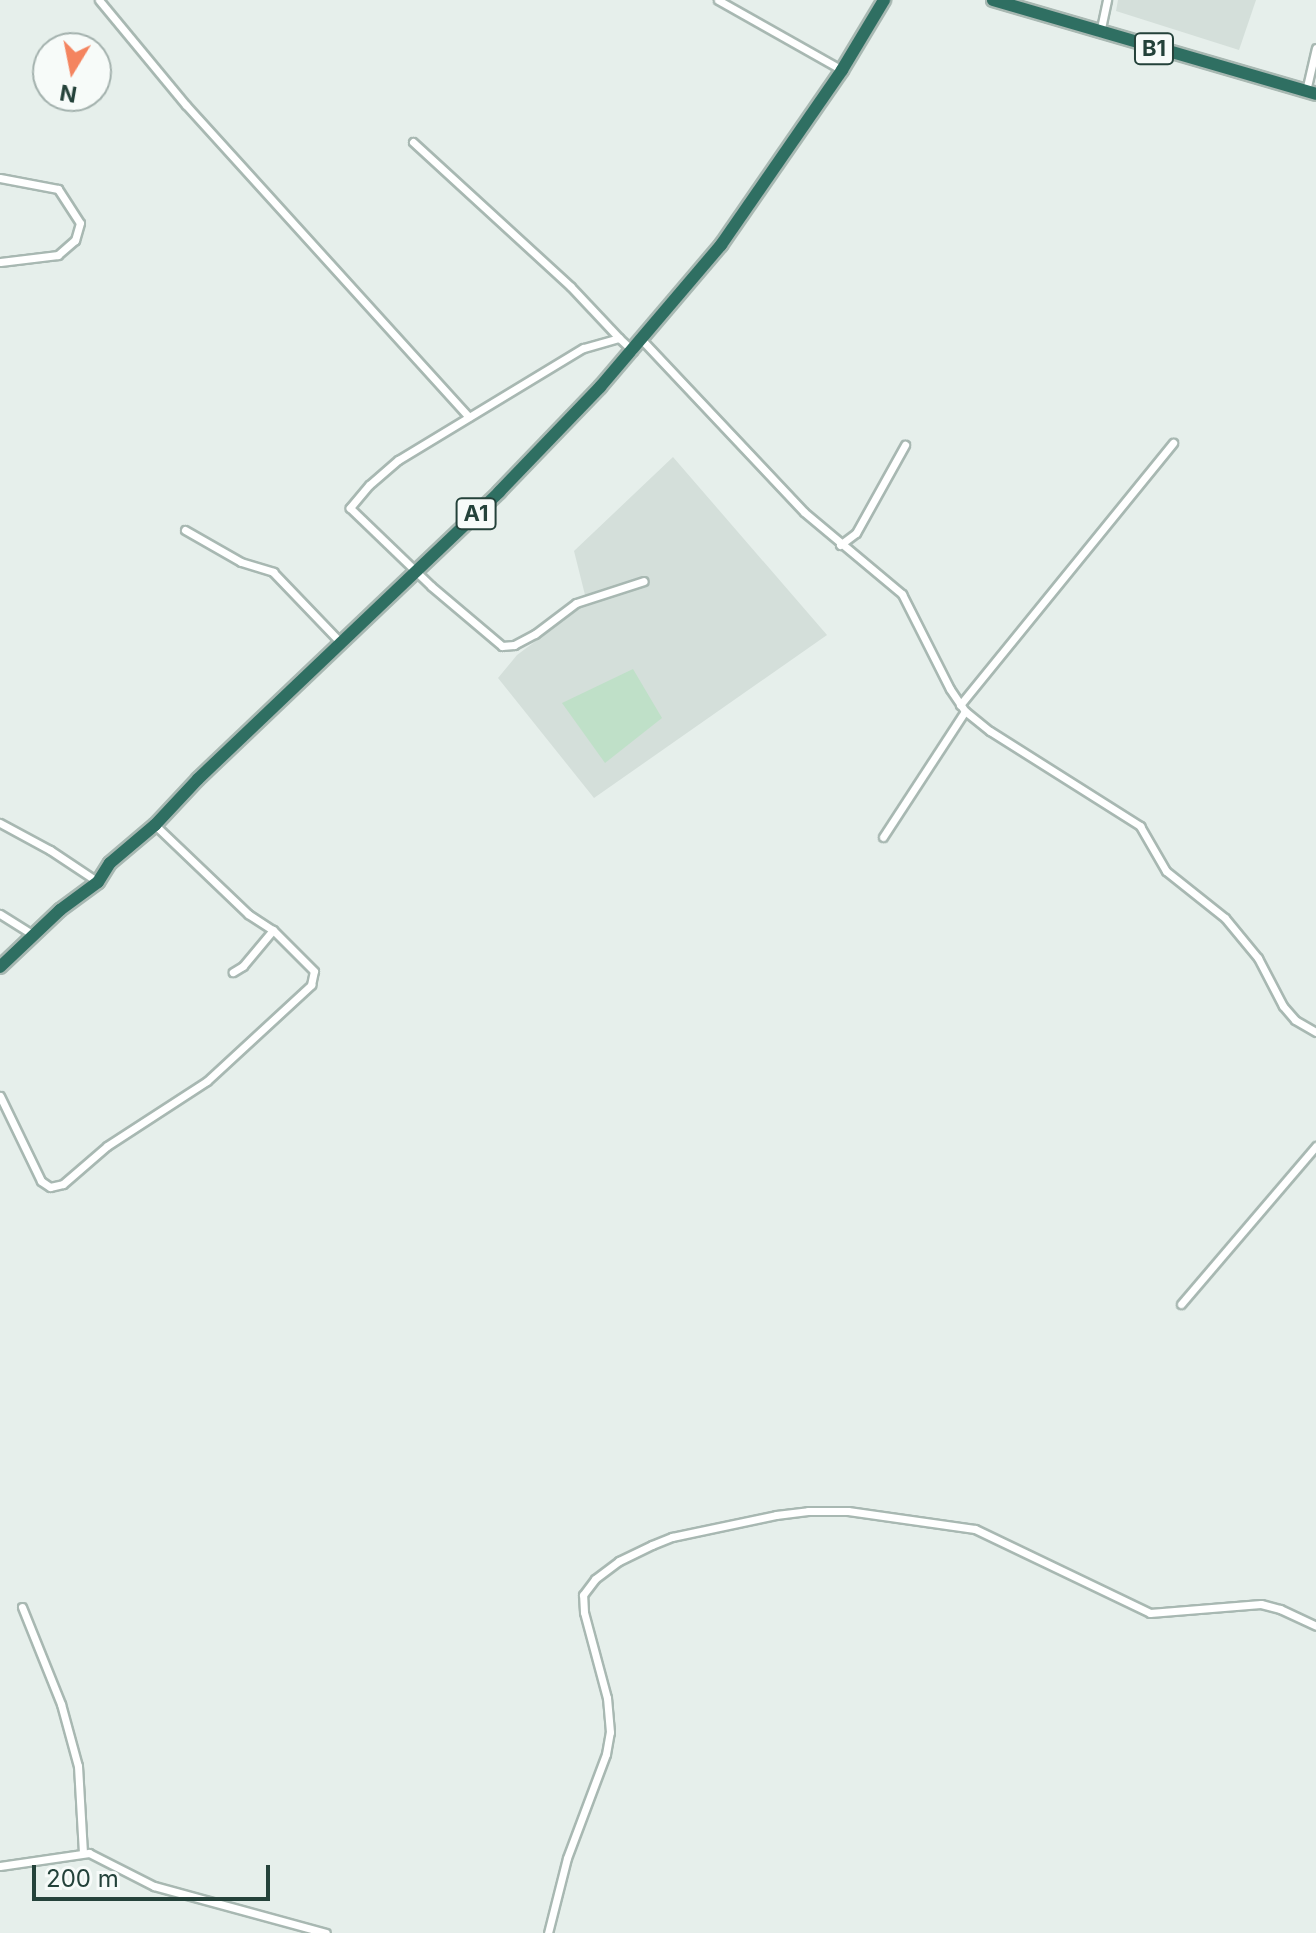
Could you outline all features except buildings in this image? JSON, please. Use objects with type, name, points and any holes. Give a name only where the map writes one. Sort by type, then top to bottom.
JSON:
[{"type":"highway","name":"A1","points":[[0,967],[33,935],[98,882],[110,863],[155,825],[537,454],[633,351],[721,245],[842,70],[884,0]]},
{"type":"highway","name":"B1","points":[[993,0],[1311,92]]},
{"type":"street","points":[[99,0],[186,105],[469,417]]},
{"type":"street","points":[[718,0],[842,70]]},
{"type":"street","points":[[1100,33],[1107,0]]},
{"type":"street","points":[[1311,92],[1316,48]]},
{"type":"street","points":[[413,142],[571,287],[633,351]]},
{"type":"street","points":[[0,178],[58,189],[80,223],[75,240],[58,255],[0,262]]},
{"type":"street","points":[[619,338],[583,348],[389,466],[351,505],[351,511],[497,644],[507,647],[535,634],[576,603],[644,581]]},
{"type":"street","points":[[642,340],[804,512],[902,594],[963,708],[990,731],[1140,826],[1166,871],[1225,918],[1258,958],[1276,997],[1289,1014],[1316,1032]]},
{"type":"street","points":[[883,837],[963,708],[1173,443]]},
{"type":"street","points":[[840,545],[856,533],[905,445]]},
{"type":"street","points":[[185,530],[241,562],[273,572],[341,643]]},
{"type":"street","points":[[0,823],[50,850],[98,882]]},
{"type":"street","points":[[0,1096],[41,1181],[50,1187],[63,1184],[107,1146],[207,1081],[311,985],[314,971],[273,930],[248,914],[155,825]]},
{"type":"street","points":[[0,914],[33,935]]},
{"type":"street","points":[[233,972],[243,966],[273,930]]},
{"type":"street","points":[[1181,1304],[1316,1146]]},
{"type":"street","points":[[548,1933],[567,1858],[606,1754],[610,1732],[607,1698],[583,1595],[595,1579],[619,1561],[672,1537],[776,1515],[848,1511],[975,1529],[1150,1613],[1261,1604],[1280,1609],[1316,1626]]},
{"type":"street","points":[[22,1607],[61,1704],[78,1766],[83,1852]]},
{"type":"street","points":[[0,1866],[83,1852],[95,1854],[131,1877],[154,1886],[326,1933]]},
{"type":"shaded area","points":[[1118,0],[1256,0],[1239,50],[1116,11]]},
{"type":"shaded area","points":[[673,457],[827,635],[594,798],[498,678],[517,655],[587,603],[574,551]]},
{"type":"green space","points":[[633,669],[662,718],[605,763],[562,703]]}]
